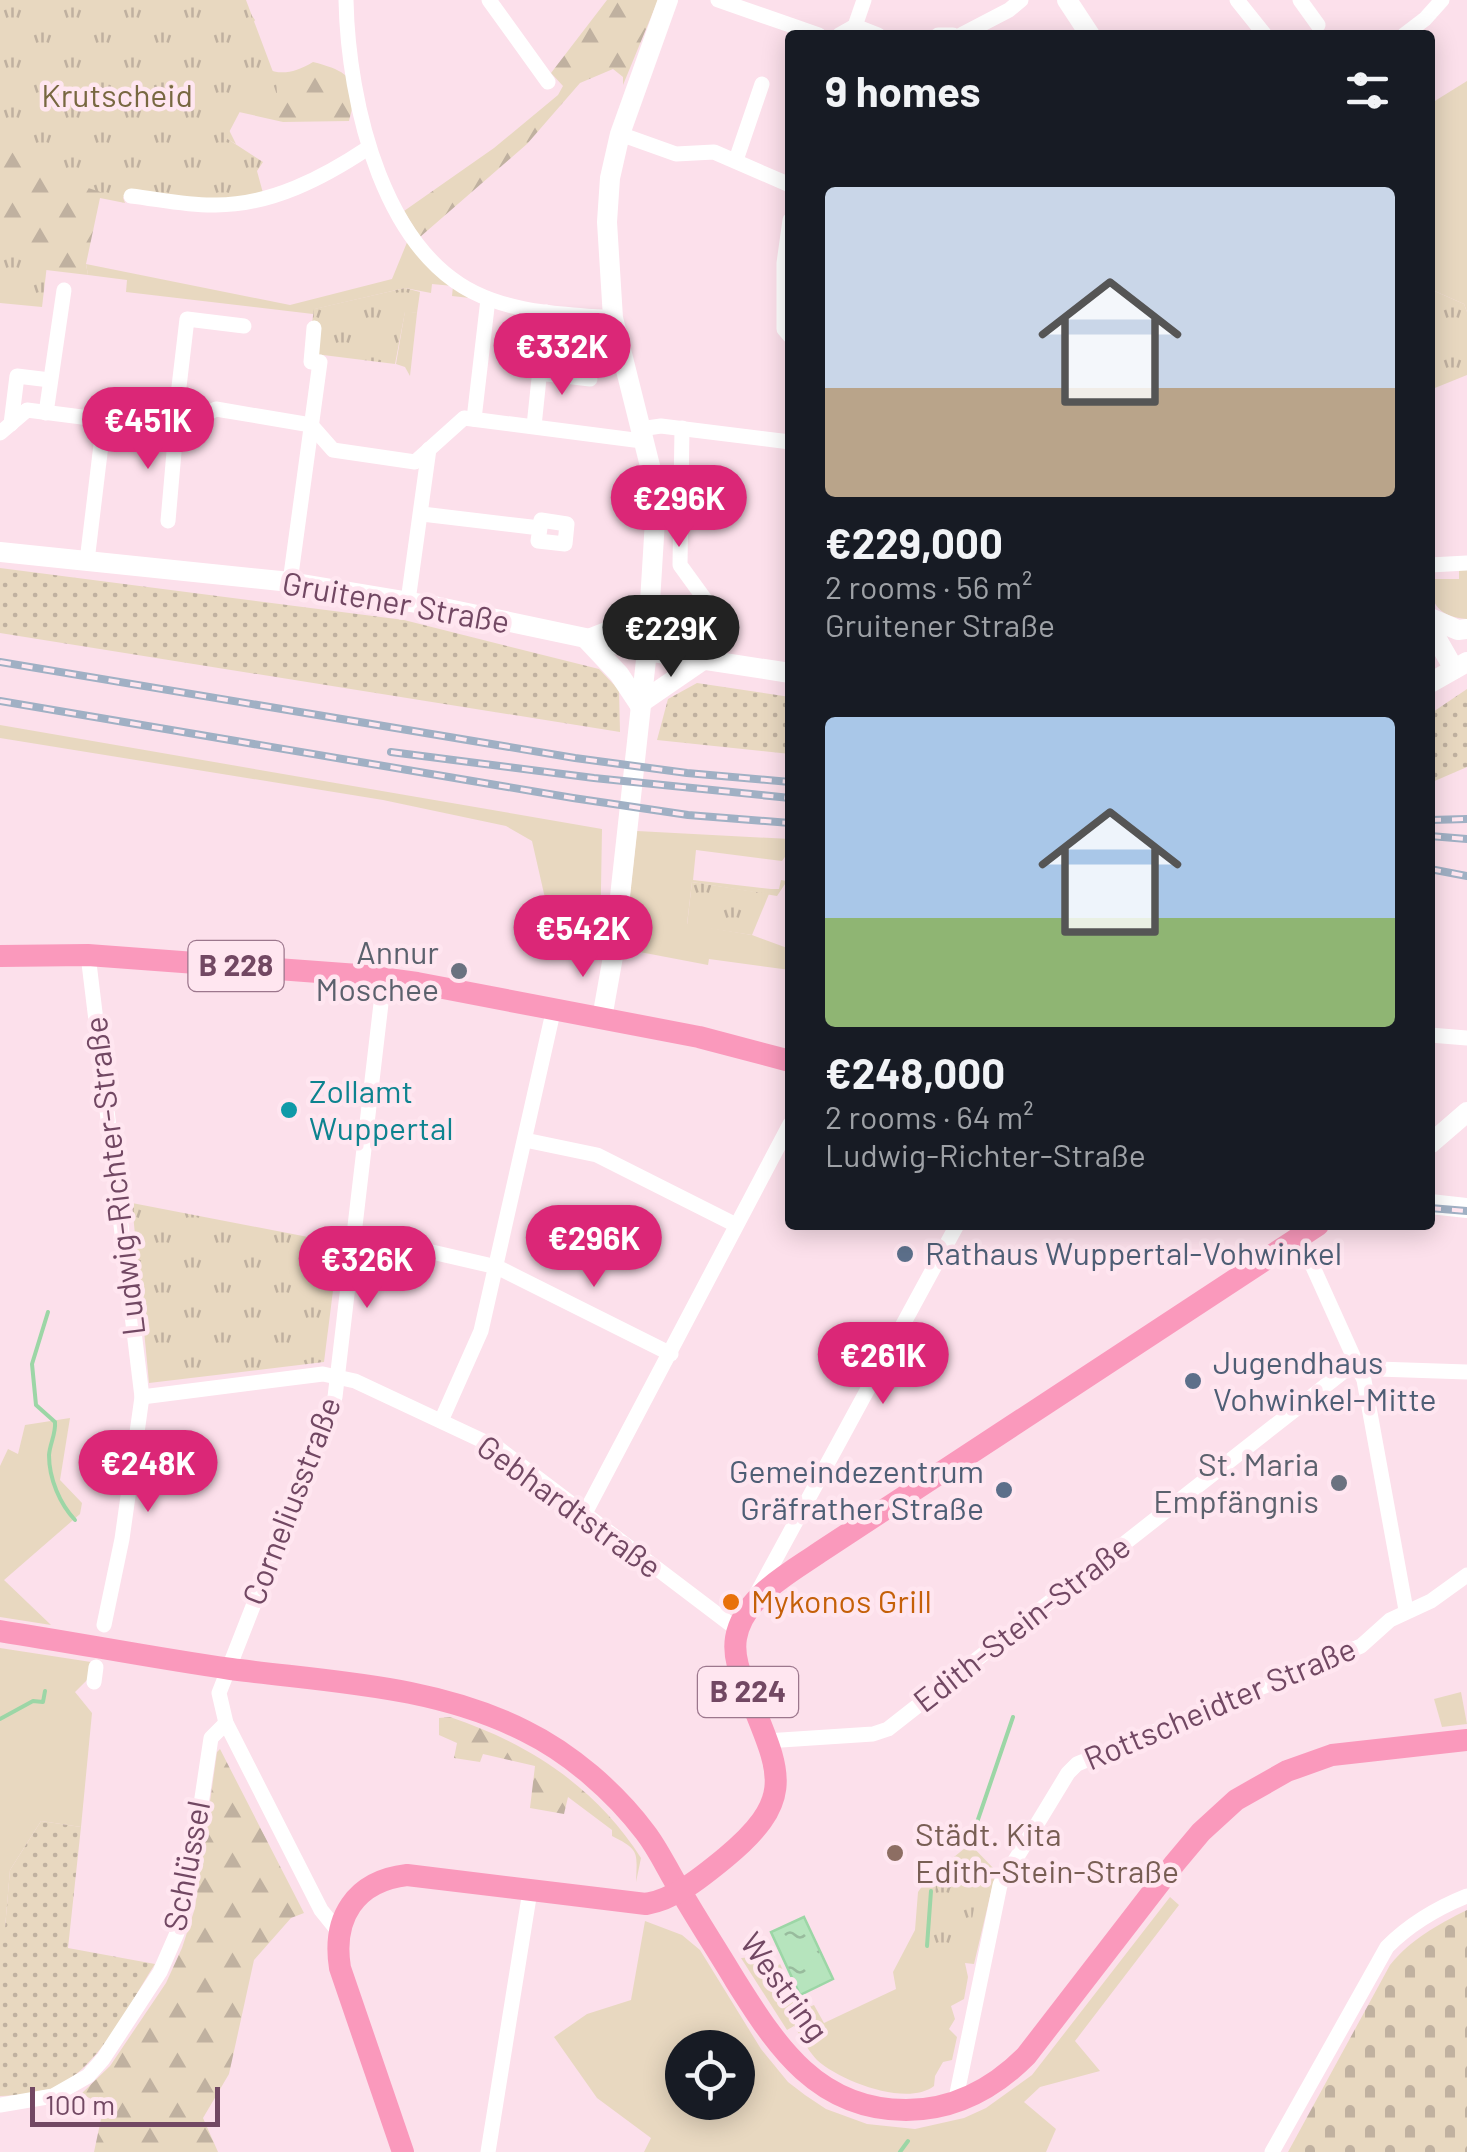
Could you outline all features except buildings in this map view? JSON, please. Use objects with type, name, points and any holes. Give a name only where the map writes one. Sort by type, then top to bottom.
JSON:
[{"type":"main road","name":"B 228","points":[[0,956],[88,956],[384,978],[554,1008],[785,1058]]},
{"type":"main road","name":"B 224","points":[[338,1931],[363,1891],[387,1878],[407,1875],[646,1904],[660,1902],[680,1890],[731,1853],[765,1819],[774,1798],[777,1780],[738,1663],[738,1630],[752,1606],[776,1582],[820,1552],[1309,1231]]},
{"type":"main road","name":"Westring","points":[[0,1631],[448,1701],[528,1732],[616,1798],[647,1834],[776,2044],[810,2077],[833,2092],[869,2106],[919,2110],[956,2103],[1007,2075],[1026,2056],[1175,1863],[1236,1800],[1287,1771],[1332,1756],[1467,1740]]},
{"type":"main road","points":[[646,1904],[708,1937]]},
{"type":"main road","points":[[338,1931],[340,1968],[403,2152]]},
{"type":"street","points":[[346,0],[359,109],[368,148],[411,236],[437,263],[488,299],[546,312],[613,318]]},
{"type":"street","points":[[489,0],[548,82]]},
{"type":"street","points":[[602,1018],[614,951],[647,651],[656,504],[613,318],[607,222],[610,178],[620,134],[668,0]]},
{"type":"street","points":[[718,0],[805,30]]},
{"type":"street","points":[[848,30],[855,26],[864,0]]},
{"type":"street","points":[[971,30],[1010,10],[1020,0]]},
{"type":"street","points":[[1067,0],[1087,30]]},
{"type":"street","points":[[1082,0],[1100,30]]},
{"type":"street","points":[[1237,0],[1261,30]]},
{"type":"street","points":[[1300,0],[1318,25]]},
{"type":"street","points":[[1409,30],[1441,1]]},
{"type":"street","points":[[855,26],[865,30]]},
{"type":"street","points":[[736,160],[762,84]]},
{"type":"street","points":[[620,134],[676,154],[714,152],[785,182]]},
{"type":"street","points":[[130,196],[217,205],[262,198],[300,187],[368,148]]},
{"type":"street","points":[[785,257],[785,330]]},
{"type":"street","points":[[46,412],[64,290]]},
{"type":"street","points":[[474,420],[488,299]]},
{"type":"street","points":[[534,426],[546,312]]},
{"type":"street","points":[[168,520],[187,319],[244,326]]},
{"type":"street","points":[[290,582],[320,362],[311,362],[314,328]]},
{"type":"street","points":[[540,372],[590,379]]},
{"type":"street","points":[[5,428],[17,376],[50,380]]},
{"type":"street","points":[[5,428],[28,410],[175,429],[216,409],[311,425],[332,450],[415,462],[464,418],[641,435],[682,428],[785,441]]},
{"type":"street","points":[[88,561],[104,420]]},
{"type":"street","points":[[682,428],[680,565],[709,605]]},
{"type":"street","points":[[408,602],[429,449]]},
{"type":"street","points":[[422,514],[540,528]]},
{"type":"street","name":"Gruitener Straße","points":[[0,552],[290,582],[647,651],[785,672]]},
{"type":"street","points":[[1435,565],[1467,563]]},
{"type":"street","points":[[638,714],[605,656],[587,640],[624,625],[651,599]]},
{"type":"street","points":[[638,714],[703,660],[675,633],[651,599]]},
{"type":"street","points":[[1435,620],[1458,630],[1467,629]]},
{"type":"street","points":[[1435,632],[1463,663],[1435,679]]},
{"type":"street","name":"Ludwig-Richter-Straße","points":[[88,956],[142,1397],[122,1538],[104,1625]]},
{"type":"street","name":"Corneliusstraße","points":[[338,1931],[322,1910],[226,1723],[218,1693],[335,1396],[384,978]]},
{"type":"street","points":[[440,1420],[481,1331],[554,1008]]},
{"type":"street","points":[[1435,1035],[1466,1039]]},
{"type":"street","points":[[1435,1140],[1467,1112]]},
{"type":"street","points":[[584,1515],[785,1133]]},
{"type":"street","points":[[526,1140],[597,1155],[736,1225]]},
{"type":"street","points":[[1435,1205],[1467,1208]]},
{"type":"street","points":[[752,1606],[763,1576],[954,1230]]},
{"type":"street","points":[[1309,1231],[1356,1369],[1364,1380],[1406,1610]]},
{"type":"street","points":[[354,1234],[498,1267],[671,1354]]},
{"type":"street","name":"Edith-Stein-Straße","points":[[766,1741],[873,1734],[888,1729],[1348,1368],[1356,1369]]},
{"type":"street","points":[[1356,1369],[1467,1372]]},
{"type":"street","points":[[142,1397],[323,1374],[337,1377]]},
{"type":"street","name":"Gebhardtstraße","points":[[337,1377],[355,1381],[498,1448],[738,1630]]},
{"type":"street","name":"Rottscheidter Straße","points":[[956,2103],[1000,1886],[1068,1772],[1078,1764],[1361,1646],[1406,1610],[1431,1601],[1467,1575]]},
{"type":"street","name":"Schlüssel","points":[[0,2105],[53,2096],[88,2076],[160,1972],[187,1897],[211,1738],[226,1723]]},
{"type":"street","points":[[488,2152],[530,1891]]},
{"type":"street","points":[[1272,2152],[1387,1948],[1404,1930],[1467,1896]]},
{"type":"green space","name":"Krutscheid","points":[[0,0],[246,0],[276,80],[277,93],[263,109],[246,100],[226,138],[263,162],[257,171],[263,193],[221,201],[129,191],[122,199],[76,184],[2,147],[0,218]]},
{"type":"green space","points":[[241,0],[255,20],[244,40],[264,67],[282,72],[313,62],[337,70],[350,80],[353,96],[349,121],[283,122],[239,112],[226,124],[236,144],[118,77]]},
{"type":"green space","points":[[607,0],[658,0],[623,85],[623,77],[613,69],[580,83],[527,144],[420,237],[404,211],[494,148],[558,95],[563,86],[551,73]]},
{"type":"green space","points":[[1467,81],[1467,312],[1464,304],[1435,291],[1435,101]]},
{"type":"green space","points":[[0,100],[113,171],[125,203],[100,198],[86,264],[88,275],[46,270],[0,285]]},
{"type":"green space","points":[[408,240],[479,299],[452,296],[453,286],[432,284],[431,293],[405,288],[315,309],[313,314],[126,292],[127,280],[88,275],[86,264],[290,305],[392,279]]},
{"type":"green space","points":[[0,249],[48,257],[42,307],[0,303]]},
{"type":"green space","points":[[405,288],[420,292],[417,313],[405,312],[395,364],[315,354],[314,309]]},
{"type":"green space","points":[[1435,291],[1464,304],[1467,375],[1435,388]]},
{"type":"green space","points":[[405,311],[417,313],[410,376],[405,367],[396,364]]},
{"type":"green space","points":[[1459,567],[1467,567],[1467,619],[1450,616],[1435,603],[1435,579],[1459,579]]},
{"type":"green space","points":[[0,568],[404,620],[599,669],[619,690],[620,732],[0,633]]},
{"type":"green space","points":[[697,683],[785,696],[785,753],[657,740],[668,699]]},
{"type":"green space","points":[[1467,689],[1467,767],[1435,781],[1435,711]]},
{"type":"green space","points":[[0,725],[602,829],[600,948],[555,942],[532,841],[506,826],[383,800],[0,738]]},
{"type":"green space","points":[[637,831],[785,839],[782,861],[696,850],[693,880],[771,889],[779,889],[781,880],[785,884],[777,896],[692,882],[687,924],[752,935],[785,947],[785,969],[709,959],[708,965],[624,949]]},
{"type":"green space","points":[[692,882],[769,894],[752,935],[687,925]]},
{"type":"green space","points":[[132,1203],[339,1243],[324,1362],[149,1383]]},
{"type":"green space","points":[[70,1418],[60,1480],[82,1503],[80,1514],[4,1580],[51,1625],[0,1617],[0,1466],[8,1449],[18,1454],[25,1425]]},
{"type":"green space","points":[[0,1648],[91,1662],[88,1679],[75,1692],[92,1713],[81,1827],[41,1821],[10,1870],[5,1928],[0,1928]]},
{"type":"green space","points":[[1461,1692],[1467,1724],[1442,1727],[1434,1699]]},
{"type":"green space","points":[[450,1717],[533,1754],[581,1789],[641,1858],[636,1882],[632,1849],[568,1797],[564,1814],[530,1808],[535,1766],[483,1754],[480,1762],[454,1758],[457,1743],[439,1735],[439,1718]]},
{"type":"green space","points":[[220,1749],[304,1913],[291,1918],[254,1960],[229,2074],[203,2118],[218,2152],[94,2152],[104,2105],[81,2094],[110,2066],[166,1983],[182,1948],[195,1908]]},
{"type":"green space","points":[[41,1821],[81,1827],[68,1948],[155,1964],[110,2036],[81,2070],[48,2090],[0,2096],[0,1928],[5,1928],[10,1870]]},
{"type":"green space","points":[[970,1844],[996,1871],[974,1964],[965,1963],[968,1977],[964,1999],[951,2006],[955,2019],[949,2029],[957,2037],[952,2060],[943,2062],[934,2086],[922,2092],[891,2093],[841,2076],[814,2056],[794,2026],[787,2030],[741,1958],[755,1957],[764,1971],[770,1972],[780,1964],[802,2010],[814,2005],[824,2023],[896,1989],[893,1972],[915,1930],[918,1892],[928,1878]]},
{"type":"green space","points":[[956,1865],[975,1904],[966,1949],[929,1943],[936,1886]]},
{"type":"green space","points":[[1170,1897],[1179,1905],[1075,2041],[1100,2071],[1040,2087],[1024,2102],[1056,2129],[1046,2152],[644,2152],[651,2138],[597,2098],[554,2037],[587,2014],[631,2000],[645,1921],[682,1935],[700,1950],[749,2030],[665,2030],[665,2120],[755,2120],[755,2039],[788,2082],[805,2095],[826,2109],[867,2124],[915,2129],[964,2118],[986,2108],[1032,2075]]},
{"type":"green space","points":[[1467,1910],[1467,2152],[1288,2152],[1390,1965],[1425,1933]]},
{"type":"water","points":[[804,1917],[833,1979],[800,1995],[771,1932]]},
{"type":"waterway","points":[[48,1312],[32,1364],[36,1405],[55,1422],[49,1455],[51,1473],[60,1499],[75,1520]]},
{"type":"waterway","points":[[0,1719],[33,1701],[43,1702],[45,1691]]},
{"type":"waterway","points":[[972,1837],[1013,1717]]},
{"type":"waterway","points":[[938,1881],[957,1864]]},
{"type":"waterway","points":[[927,1946],[931,1891]]},
{"type":"waterway","points":[[900,2152],[908,2141]]},
{"type":"railway","points":[[0,662],[575,758],[785,782]]},
{"type":"railway","points":[[0,701],[573,798],[688,815],[785,823]]},
{"type":"railway","points":[[391,752],[785,797]]},
{"type":"railway","points":[[1435,820],[1467,819]]},
{"type":"railway","points":[[1435,836],[1467,839]]},
{"type":"railway","points":[[1435,870],[1467,876]]},
{"type":"railway","points":[[1435,1208],[1467,1211]]},
{"type":"place","name":"Annur Moschee","points":[[459,971]]},
{"type":"place","name":"Zollamt Wuppertal","points":[[289,1110]]},
{"type":"place","name":"Rathaus Wuppertal-Vohwinkel","points":[[905,1254]]},
{"type":"place","name":"Jugendhaus Vohwinkel-Mitte","points":[[1193,1381]]},
{"type":"place","name":"St. Maria Empfängnis","points":[[1339,1483]]},
{"type":"place","name":"Gemeindezentrum Gräfrather Straße","points":[[1004,1490]]},
{"type":"place","name":"Mykonos Grill","points":[[731,1602]]},
{"type":"place","name":"Städt. Kita Edith-Stein-Straße","points":[[895,1853]]}]
